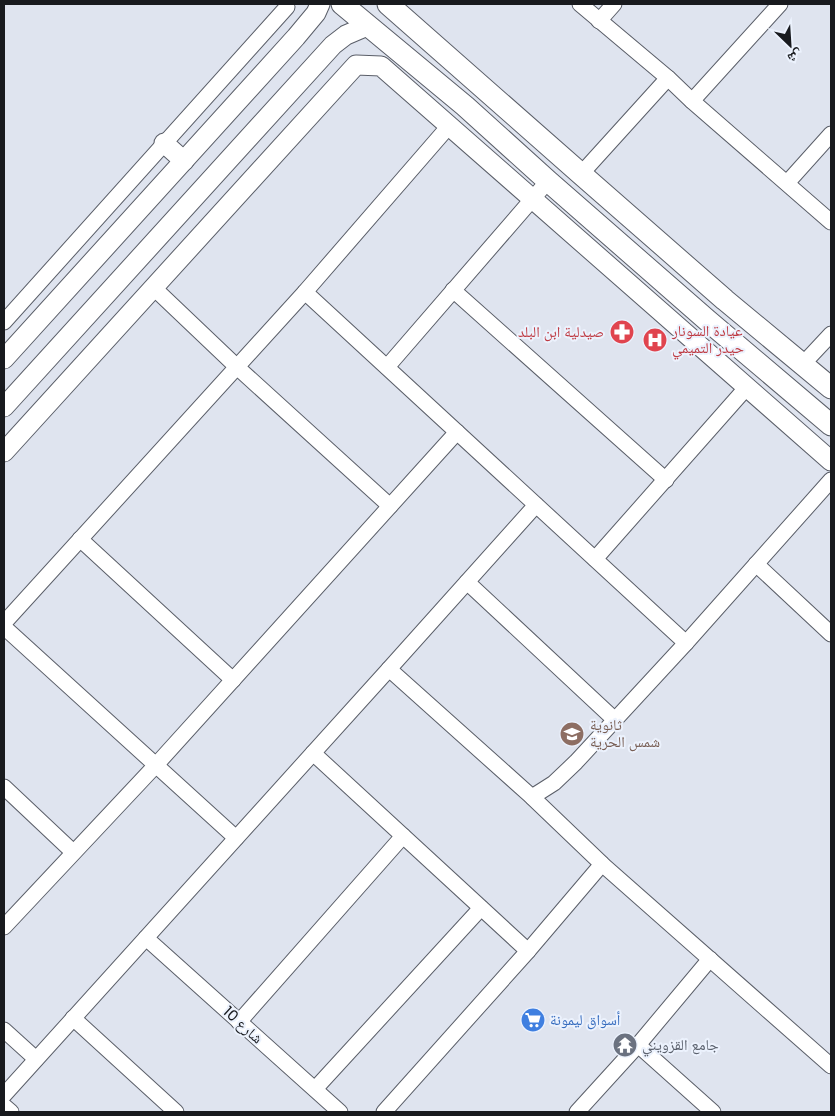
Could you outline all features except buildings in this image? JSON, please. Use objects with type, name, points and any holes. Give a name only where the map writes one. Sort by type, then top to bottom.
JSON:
[{"type":"main road","points":[[342,4],[465,106],[707,320],[831,425]]},
{"type":"main road","points":[[388,4],[725,300],[831,388]]},
{"type":"main road","points":[[707,320],[725,300]]},
{"type":"street","points":[[4,359],[296,37],[316,13],[320,4]]},
{"type":"street","points":[[580,4],[668,78],[831,222]]},
{"type":"street","points":[[599,21],[614,4]]},
{"type":"street","points":[[692,101],[780,4]]},
{"type":"street","points":[[4,322],[287,7]]},
{"type":"street","points":[[4,407],[333,46],[346,35],[367,26]]},
{"type":"street","points":[[296,37],[319,61]]},
{"type":"street","points":[[4,452],[356,65],[381,66],[831,461]]},
{"type":"street","points":[[581,174],[668,78]]},
{"type":"street","points":[[4,623],[305,292],[449,126]]},
{"type":"street","points":[[787,183],[831,134]]},
{"type":"street","points":[[164,143],[184,161]]},
{"type":"street","points":[[386,367],[548,181]]},
{"type":"street","points":[[208,183],[231,203]]},
{"type":"street","points":[[154,288],[237,367],[390,506]]},
{"type":"street","points":[[452,290],[666,480]]},
{"type":"street","points":[[305,292],[686,643]]},
{"type":"street","points":[[803,364],[831,334]]},
{"type":"street","points":[[38,370],[60,390]]},
{"type":"street","points":[[596,559],[747,387]]},
{"type":"street","points":[[4,927],[156,765],[458,432]]},
{"type":"street","points":[[532,797],[554,783],[576,762],[686,643],[831,480]]},
{"type":"street","points":[[4,1095],[536,505]]},
{"type":"street","points":[[80,539],[233,680]]},
{"type":"street","points":[[756,564],[831,634]]},
{"type":"street","points":[[467,582],[615,720]]},
{"type":"street","points":[[4,627],[236,838]]},
{"type":"street","points":[[389,670],[532,797],[602,864],[831,1066]]},
{"type":"street","points":[[313,753],[528,951]]},
{"type":"street","points":[[4,787],[73,852]]},
{"type":"street","points":[[239,1022],[403,836]]},
{"type":"street","points":[[384,1112],[528,951],[602,864]]},
{"type":"street","points":[[315,1090],[481,908]]},
{"type":"street","name":"شارع 10","points":[[146,938],[340,1112]]},
{"type":"street","points":[[577,1112],[638,1045],[710,959]]},
{"type":"street","points":[[73,1018],[176,1112]]},
{"type":"street","points":[[4,1030],[36,1059]]},
{"type":"street","points":[[638,1045],[714,1112]]},
{"type":"street","points":[[4,1106],[11,1112]]},
{"type":"place","name":"صيدلية ابن البلد","points":[[622,332]]},
{"type":"place","name":"عيادة السونار حيدر التميمي","points":[[655,340]]},
{"type":"place","name":"ثانوية شمس الحرية","points":[[572,734]]},
{"type":"place","name":"أسواق ليمونة","points":[[533,1020]]},
{"type":"place","name":"جامع القزويني","points":[[625,1045]]}]
